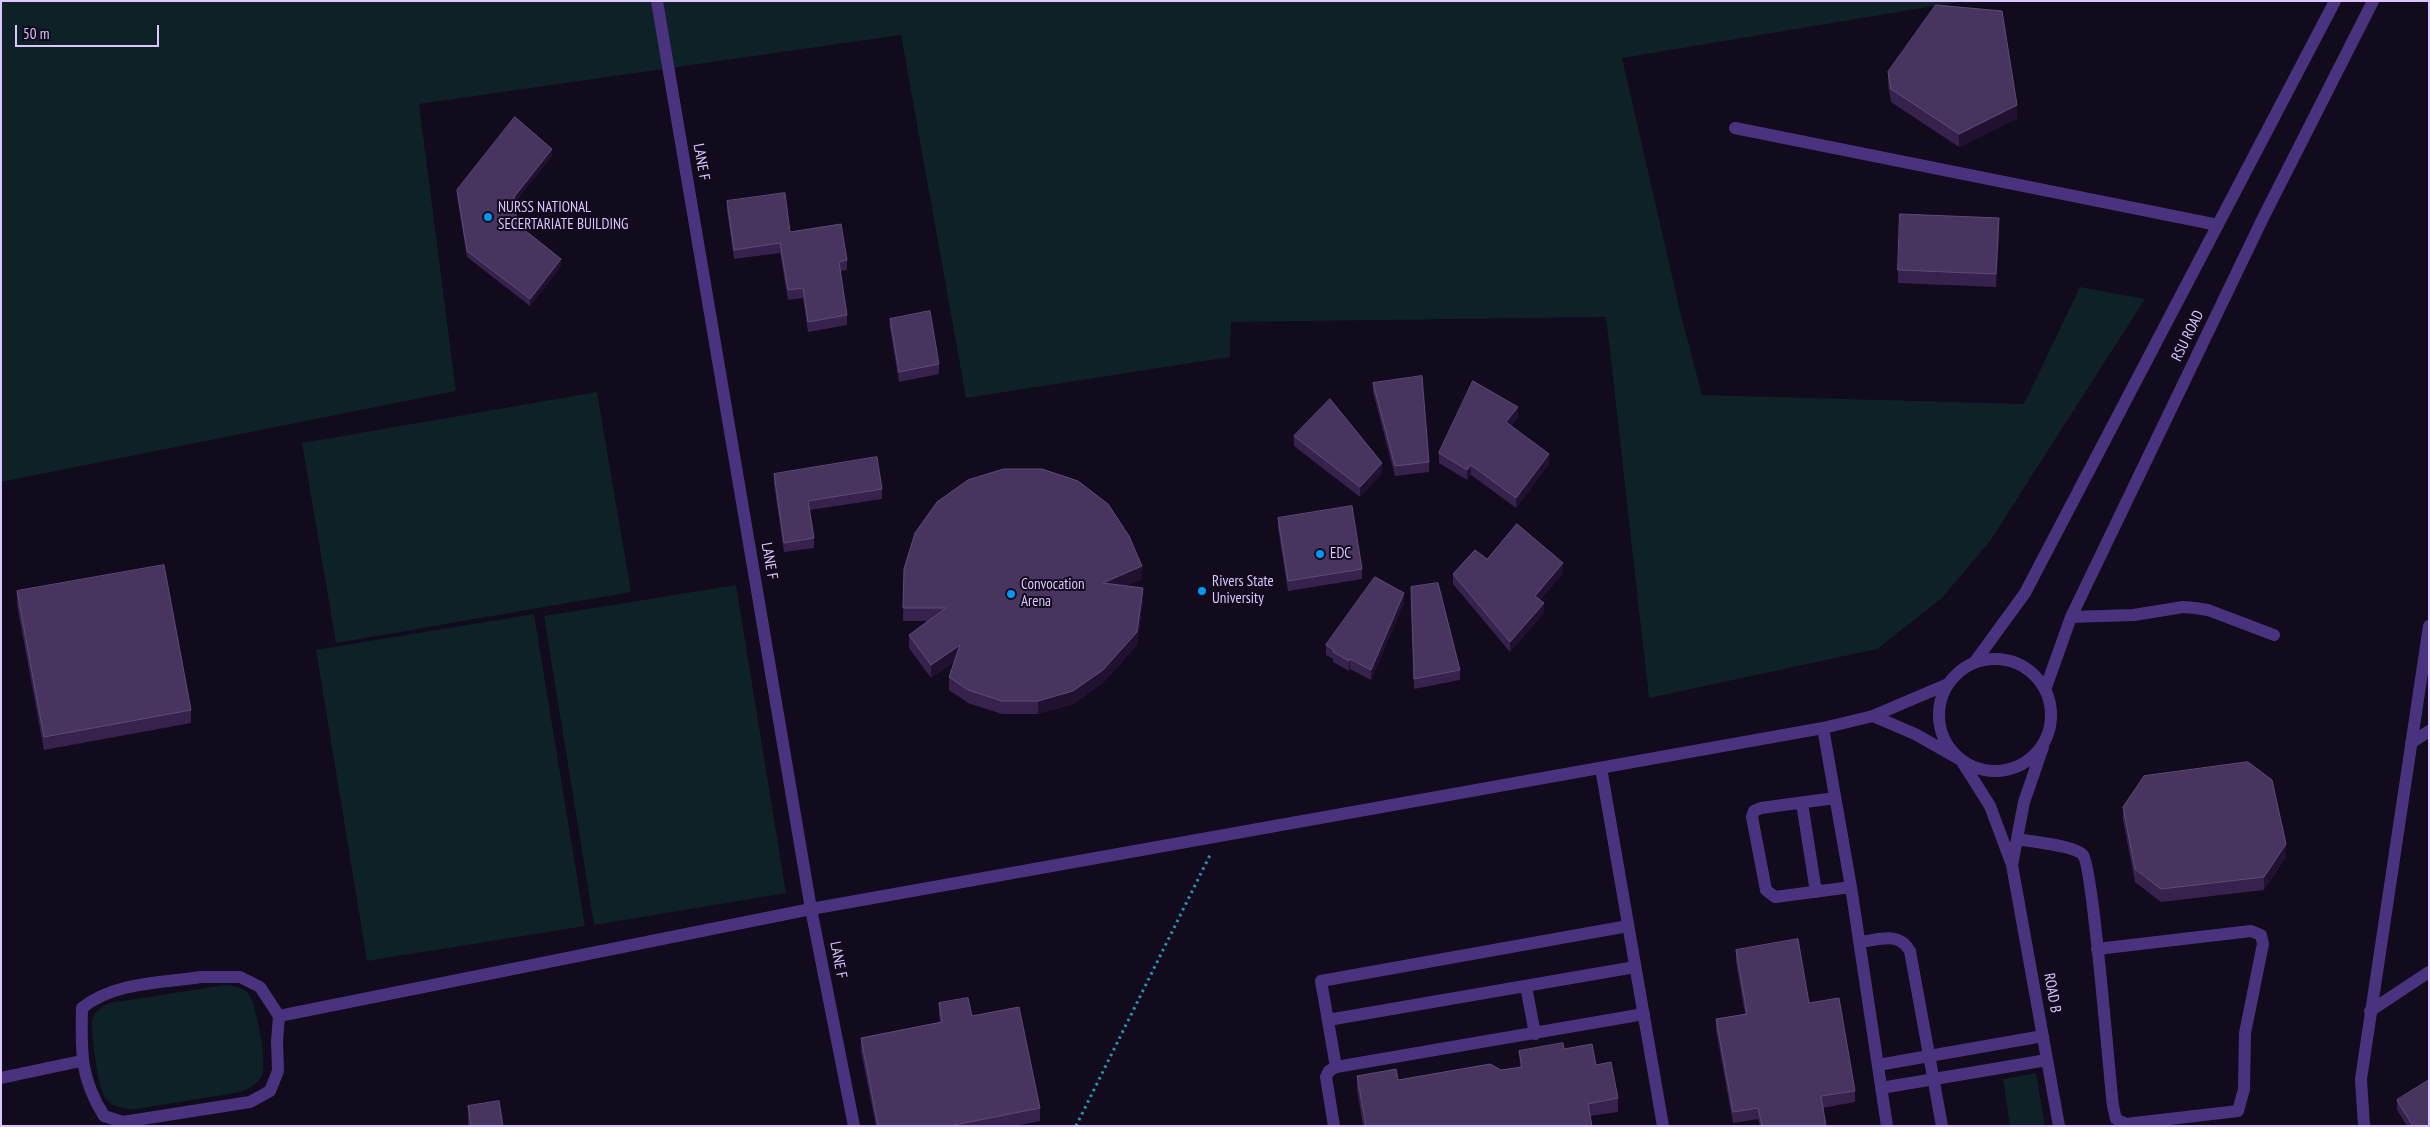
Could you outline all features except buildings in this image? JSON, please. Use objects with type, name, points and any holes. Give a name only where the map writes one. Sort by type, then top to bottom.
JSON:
[{"type":"street","name":"LANE F","points":[[657,1],[811,909],[854,1126]]},
{"type":"street","name":"RSU ROAD","points":[[1974,663],[2025,593],[2335,1]]},
{"type":"street","name":"RSU ROAD","points":[[2045,690],[2071,617],[2263,218],[2373,1]]},
{"type":"street","points":[[1735,128],[2218,225]]},
{"type":"street","points":[[2071,617],[2134,615],[2183,607],[2208,610],[2274,635]]},
{"type":"street","points":[[2364,1126],[2361,1079],[2429,626]]},
{"type":"street","points":[[1990,660],[2007,661],[2022,667],[2035,677],[2045,690],[2051,714],[2046,739],[2024,802],[2012,866],[1990,806],[1961,760],[1949,748],[1941,733],[1938,716],[1941,700],[1948,684],[1959,672],[1974,663],[1990,660]]},
{"type":"street","points":[[279,1016],[811,909],[1823,728],[1873,716],[1948,684]]},
{"type":"street","points":[[1873,716],[1915,734],[1975,768],[1992,771],[2008,770],[2024,763],[2046,739]]},
{"type":"street","points":[[1823,728],[1851,887],[1887,1126]]},
{"type":"street","points":[[2411,743],[2429,731]]},
{"type":"street","points":[[1601,768],[1663,1126]]},
{"type":"street","points":[[1835,798],[1761,808],[1754,811],[1752,817],[1766,890],[1769,894],[1775,897],[1851,887]]},
{"type":"street","points":[[1802,803],[1816,892]]},
{"type":"street","points":[[2017,839],[2076,850],[2084,856],[2088,870],[2096,949],[2113,1106],[2116,1119],[2126,1124],[2238,1111],[2244,1089],[2245,1034],[2263,944],[2261,935],[2251,931],[2096,949]]},
{"type":"street","name":"ROAD B","points":[[2012,866],[2060,1126]]},
{"type":"street","points":[[1336,1067],[1321,981],[1628,926]]},
{"type":"street","points":[[1859,942],[1897,938],[1904,941],[1908,946],[1931,1055],[1942,1126]]},
{"type":"street","points":[[1328,1020],[1635,967]]},
{"type":"street","points":[[2370,1011],[2429,972]]},
{"type":"street","points":[[201,977],[240,977],[260,987],[279,1016],[277,1041],[278,1071],[270,1090],[250,1102],[124,1122],[104,1116],[92,1097],[81,1061],[82,1008],[95,998],[116,990],[201,977]]},
{"type":"street","points":[[1526,986],[1535,1034]]},
{"type":"street","points":[[1334,1126],[1326,1077],[1329,1071],[1336,1067],[1644,1014]]},
{"type":"street","points":[[1878,1065],[2043,1036]]},
{"type":"street","points":[[1881,1088],[2047,1060]]},
{"type":"street","points":[[1,1078],[81,1061]]},
{"type":"path","points":[[1076,1126],[1219,836]]},
{"type":"shaded area","points":[[1,1],[1964,1],[1622,58],[1681,315],[1702,395],[2024,404],[2080,287],[2145,299],[1990,541],[1942,598],[1877,649],[1649,698],[1606,317],[1231,322],[1230,357],[966,398],[901,35],[419,104],[456,391],[1,482]]},
{"type":"shaded area","points":[[597,392],[631,592],[336,643],[302,443]]},
{"type":"shaded area","points":[[736,585],[786,893],[594,925],[544,616]]},
{"type":"shaded area","points":[[534,614],[585,926],[367,961],[316,650]]},
{"type":"shaded area","points":[[225,985],[234,986],[247,992],[254,1007],[262,1046],[263,1069],[262,1076],[253,1086],[241,1092],[136,1109],[119,1107],[105,1098],[100,1084],[93,1037],[92,1022],[98,1010],[110,1003]]},
{"type":"shaded area","points":[[2036,1073],[2045,1126],[2010,1126],[2003,1079]]},
{"type":"place","name":"NURSS NATIONAL SECERTARIATE BUILDING","points":[[488,217]]},
{"type":"place","name":"EDC","points":[[1320,554]]},
{"type":"place","name":"Rivers State University","points":[[1202,591]]},
{"type":"place","name":"Convocation Arena","points":[[1011,594]]}]
